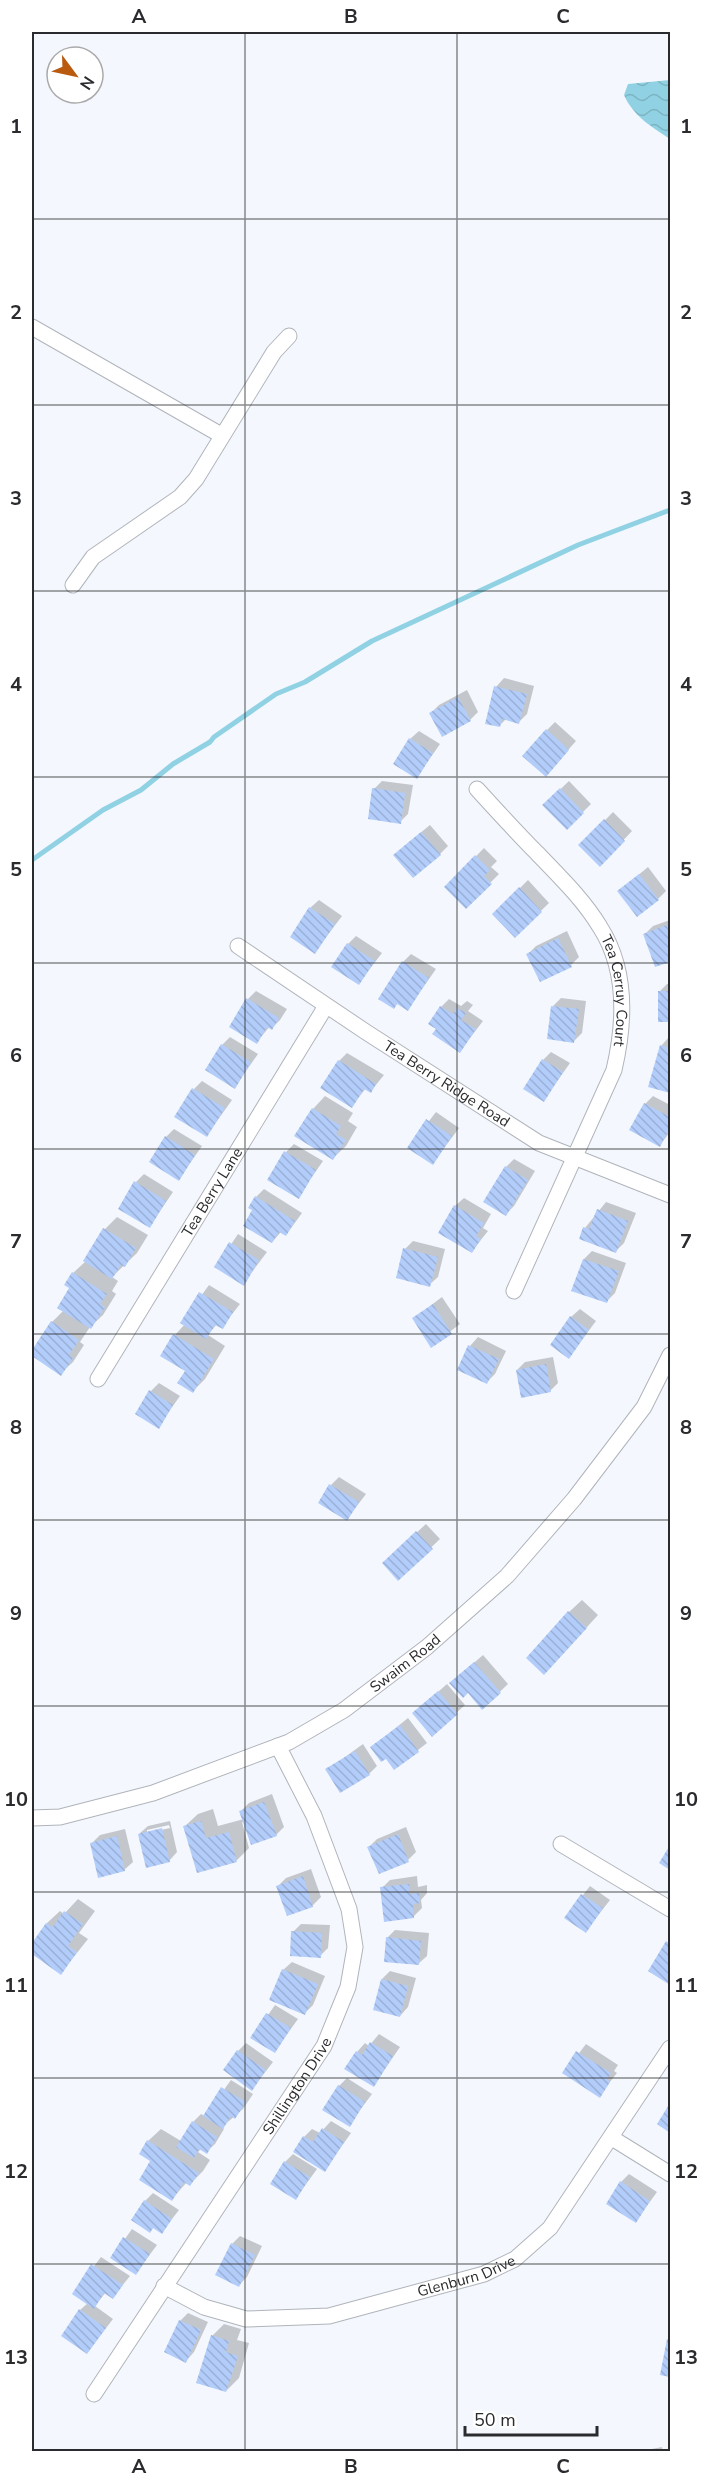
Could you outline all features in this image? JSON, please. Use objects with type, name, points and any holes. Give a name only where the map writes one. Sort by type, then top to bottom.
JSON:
[{"type":"street","points":[[32,327],[221,435]]},
{"type":"street","points":[[73,585],[93,557],[180,497],[196,479],[274,352],[289,336]]},
{"type":"street","name":"Tea Cerruy Court","points":[[477,789],[573,890],[602,928],[613,959],[623,1000],[621,1039],[614,1070],[514,1291]]},
{"type":"street","name":"Tea Berry Ridge Road","points":[[238,946],[326,1006],[539,1143],[670,1196]]},
{"type":"street","name":"Tea Berry Lane","points":[[98,1379],[326,1006]]},
{"type":"street","name":"Swaim Road","points":[[32,1818],[60,1817],[153,1792],[278,1746],[344,1710],[427,1647],[507,1576],[574,1499],[644,1407],[670,1355]]},
{"type":"street","name":"Shillington Drive","points":[[94,2394],[324,2046],[348,1987],[355,1947],[349,1910],[314,1816],[278,1746]]},
{"type":"street","points":[[561,1844],[670,1909]]},
{"type":"street","name":"Glenburn Drive","points":[[164,2286],[204,2307],[246,2319],[305,2317],[329,2316],[484,2274],[516,2259],[550,2228],[670,2049]]},
{"type":"street","points":[[612,2138],[670,2174]]},
{"type":"water","points":[[670,80],[670,139],[638,115],[624,95],[628,84]]},
{"type":"building","points":[[494,686],[527,694],[519,724],[502,719],[500,727],[485,724]]},
{"type":"building","points":[[458,697],[471,721],[442,737],[429,713]]},
{"type":"building","points":[[546,729],[569,750],[546,777],[522,756]]},
{"type":"building","points":[[409,738],[433,753],[417,779],[393,764]]},
{"type":"building","points":[[372,788],[405,793],[401,824],[368,819]]},
{"type":"building","points":[[560,788],[584,813],[567,830],[542,805]]},
{"type":"building","points":[[604,819],[625,841],[600,867],[578,845]]},
{"type":"building","points":[[421,832],[441,855],[413,878],[393,855]]},
{"type":"building","points":[[475,855],[490,870],[484,876],[492,884],[466,909],[444,887]]},
{"type":"building","points":[[639,874],[659,900],[637,917],[617,891]]},
{"type":"building","points":[[519,887],[542,912],[515,938],[492,914]]},
{"type":"building","points":[[309,907],[335,924],[315,954],[290,937]]},
{"type":"building","points":[[667,925],[670,936],[670,962],[655,967],[643,934]]},
{"type":"building","points":[[558,938],[572,967],[540,982],[526,954]]},
{"type":"building","points":[[347,943],[375,961],[359,985],[331,967]]},
{"type":"building","points":[[402,961],[429,978],[408,1011],[397,1004],[394,1009],[378,999]]},
{"type":"building","points":[[658,991],[670,991],[670,1022],[658,1022]]},
{"type":"building","points":[[246,998],[279,1018],[272,1030],[267,1027],[257,1044],[229,1027]]},
{"type":"building","points":[[440,1006],[453,1014],[457,1008],[466,1013],[461,1020],[476,1029],[460,1053],[432,1034],[436,1029],[428,1024]]},
{"type":"building","points":[[551,1006],[579,1009],[574,1043],[547,1039]]},
{"type":"building","points":[[221,1044],[251,1062],[235,1089],[205,1070]]},
{"type":"building","points":[[660,1045],[670,1048],[670,1093],[648,1087]]},
{"type":"building","points":[[542,1059],[563,1072],[544,1102],[523,1089]]},
{"type":"building","points":[[338,1060],[376,1084],[371,1093],[364,1089],[352,1108],[320,1088]]},
{"type":"building","points":[[192,1088],[225,1108],[207,1137],[174,1117]]},
{"type":"building","points":[[644,1103],[670,1117],[670,1127],[660,1147],[629,1130]]},
{"type":"building","points":[[312,1108],[341,1126],[336,1134],[346,1140],[333,1160],[294,1136]]},
{"type":"building","points":[[426,1119],[452,1136],[433,1165],[407,1148]]},
{"type":"building","points":[[165,1136],[195,1155],[179,1181],[149,1162]]},
{"type":"building","points":[[284,1151],[316,1170],[299,1199],[267,1180]]},
{"type":"building","points":[[505,1166],[528,1180],[506,1216],[483,1202]]},
{"type":"building","points":[[134,1181],[166,1201],[150,1228],[118,1209]]},
{"type":"building","points":[[255,1196],[295,1221],[286,1236],[279,1232],[272,1243],[243,1226],[252,1210],[248,1208]]},
{"type":"building","points":[[454,1205],[484,1223],[476,1236],[481,1239],[472,1253],[438,1233]]},
{"type":"building","points":[[597,1209],[628,1221],[616,1253],[579,1239],[583,1227],[589,1229]]},
{"type":"building","points":[[103,1228],[136,1248],[125,1267],[121,1265],[112,1279],[83,1261]]},
{"type":"building","points":[[229,1242],[259,1260],[244,1286],[214,1267]]},
{"type":"building","points":[[403,1248],[438,1257],[430,1287],[396,1278]]},
{"type":"building","points":[[583,1259],[619,1271],[607,1303],[571,1291]]},
{"type":"building","points":[[72,1272],[107,1294],[100,1304],[105,1307],[91,1329],[57,1308],[69,1288],[64,1285]]},
{"type":"building","points":[[199,1292],[233,1312],[223,1329],[215,1325],[206,1339],[180,1323]]},
{"type":"building","points":[[433,1304],[452,1334],[431,1348],[412,1318]]},
{"type":"building","points":[[570,1316],[589,1330],[569,1359],[550,1345]]},
{"type":"building","points":[[51,1321],[79,1340],[69,1355],[73,1358],[61,1376],[32,1356],[32,1350]]},
{"type":"building","points":[[173,1334],[214,1359],[193,1393],[177,1383],[185,1371],[160,1356]]},
{"type":"building","points":[[468,1345],[499,1359],[487,1384],[457,1370]]},
{"type":"building","points":[[546,1364],[551,1392],[521,1398],[516,1370]]},
{"type":"building","points":[[149,1390],[173,1405],[159,1429],[135,1414]]},
{"type":"building","points":[[329,1484],[359,1502],[347,1521],[318,1503]]},
{"type":"building","points":[[416,1531],[433,1549],[398,1581],[382,1563]]},
{"type":"building","points":[[568,1611],[587,1628],[544,1675],[526,1658]]},
{"type":"building","points":[[474,1662],[501,1693],[482,1710],[468,1693],[463,1698],[449,1683]]},
{"type":"building","points":[[438,1691],[458,1714],[432,1737],[412,1713]]},
{"type":"building","points":[[400,1725],[419,1752],[394,1770],[386,1759],[381,1762],[370,1747]]},
{"type":"building","points":[[355,1751],[370,1775],[340,1793],[325,1769]]},
{"type":"building","points":[[264,1802],[277,1836],[251,1845],[239,1811]]},
{"type":"building","points":[[201,1821],[206,1838],[229,1832],[237,1862],[197,1873],[183,1826]]},
{"type":"building","points":[[162,1828],[170,1862],[146,1868],[138,1834]]},
{"type":"building","points":[[398,1834],[409,1862],[379,1874],[367,1847]]},
{"type":"building","points":[[117,1836],[125,1871],[98,1878],[90,1843]]},
{"type":"building","points":[[670,1845],[670,1870],[659,1863]]},
{"type":"building","points":[[303,1876],[313,1907],[287,1916],[276,1886]]},
{"type":"building","points":[[409,1884],[410,1894],[419,1893],[420,1903],[413,1904],[414,1918],[384,1922],[380,1887]]},
{"type":"building","points":[[581,1894],[603,1908],[586,1933],[564,1918]]},
{"type":"building","points":[[64,1911],[83,1924],[68,1946],[77,1952],[61,1975],[32,1954],[32,1943],[46,1923],[53,1927]]},
{"type":"building","points":[[291,1931],[322,1933],[321,1958],[290,1956]]},
{"type":"building","points":[[386,1937],[421,1941],[419,1965],[384,1962]]},
{"type":"building","points":[[666,1941],[670,1944],[670,1985],[648,1971]]},
{"type":"building","points":[[282,1969],[318,1984],[305,2015],[269,2000]]},
{"type":"building","points":[[381,1979],[408,1986],[400,2017],[373,2010]]},
{"type":"building","points":[[266,2013],[291,2028],[275,2053],[250,2038]]},
{"type":"building","points":[[370,2042],[393,2056],[374,2087],[344,2069],[356,2051],[362,2055]]},
{"type":"building","points":[[237,2050],[266,2070],[252,2091],[223,2070]]},
{"type":"building","points":[[576,2051],[611,2073],[607,2079],[610,2082],[600,2098],[562,2073]]},
{"type":"building","points":[[338,2085],[365,2102],[350,2127],[322,2110]]},
{"type":"building","points":[[221,2087],[246,2102],[235,2119],[231,2116],[223,2129],[203,2116]]},
{"type":"building","points":[[670,2103],[670,2133],[657,2124]]},
{"type":"building","points":[[192,2121],[217,2137],[207,2154],[199,2149],[194,2158],[176,2147]]},
{"type":"building","points":[[322,2128],[344,2142],[325,2172],[293,2152],[303,2136],[313,2142]]},
{"type":"building","points":[[147,2140],[199,2173],[190,2186],[184,2182],[172,2201],[139,2180],[150,2161],[139,2154]]},
{"type":"building","points":[[284,2161],[310,2177],[296,2200],[270,2184]]},
{"type":"building","points":[[620,2181],[650,2201],[636,2223],[606,2204]]},
{"type":"building","points":[[144,2200],[172,2219],[162,2234],[153,2228],[150,2233],[131,2220]]},
{"type":"building","points":[[123,2237],[150,2254],[136,2275],[110,2258]]},
{"type":"building","points":[[231,2243],[255,2255],[239,2287],[215,2275]]},
{"type":"building","points":[[91,2264],[123,2285],[113,2299],[104,2293],[94,2309],[72,2294]]},
{"type":"building","points":[[79,2309],[106,2328],[87,2354],[61,2336]]},
{"type":"building","points":[[179,2320],[201,2330],[186,2363],[164,2352]]},
{"type":"building","points":[[211,2335],[229,2341],[226,2352],[238,2356],[226,2392],[196,2383]]},
{"type":"building","points":[[667,2339],[670,2340],[670,2377],[660,2375]]},
{"type":"waterway","points":[[32,860],[103,810],[141,790],[173,764],[210,742],[276,694],[305,682],[372,641],[578,545],[670,510]]}]
